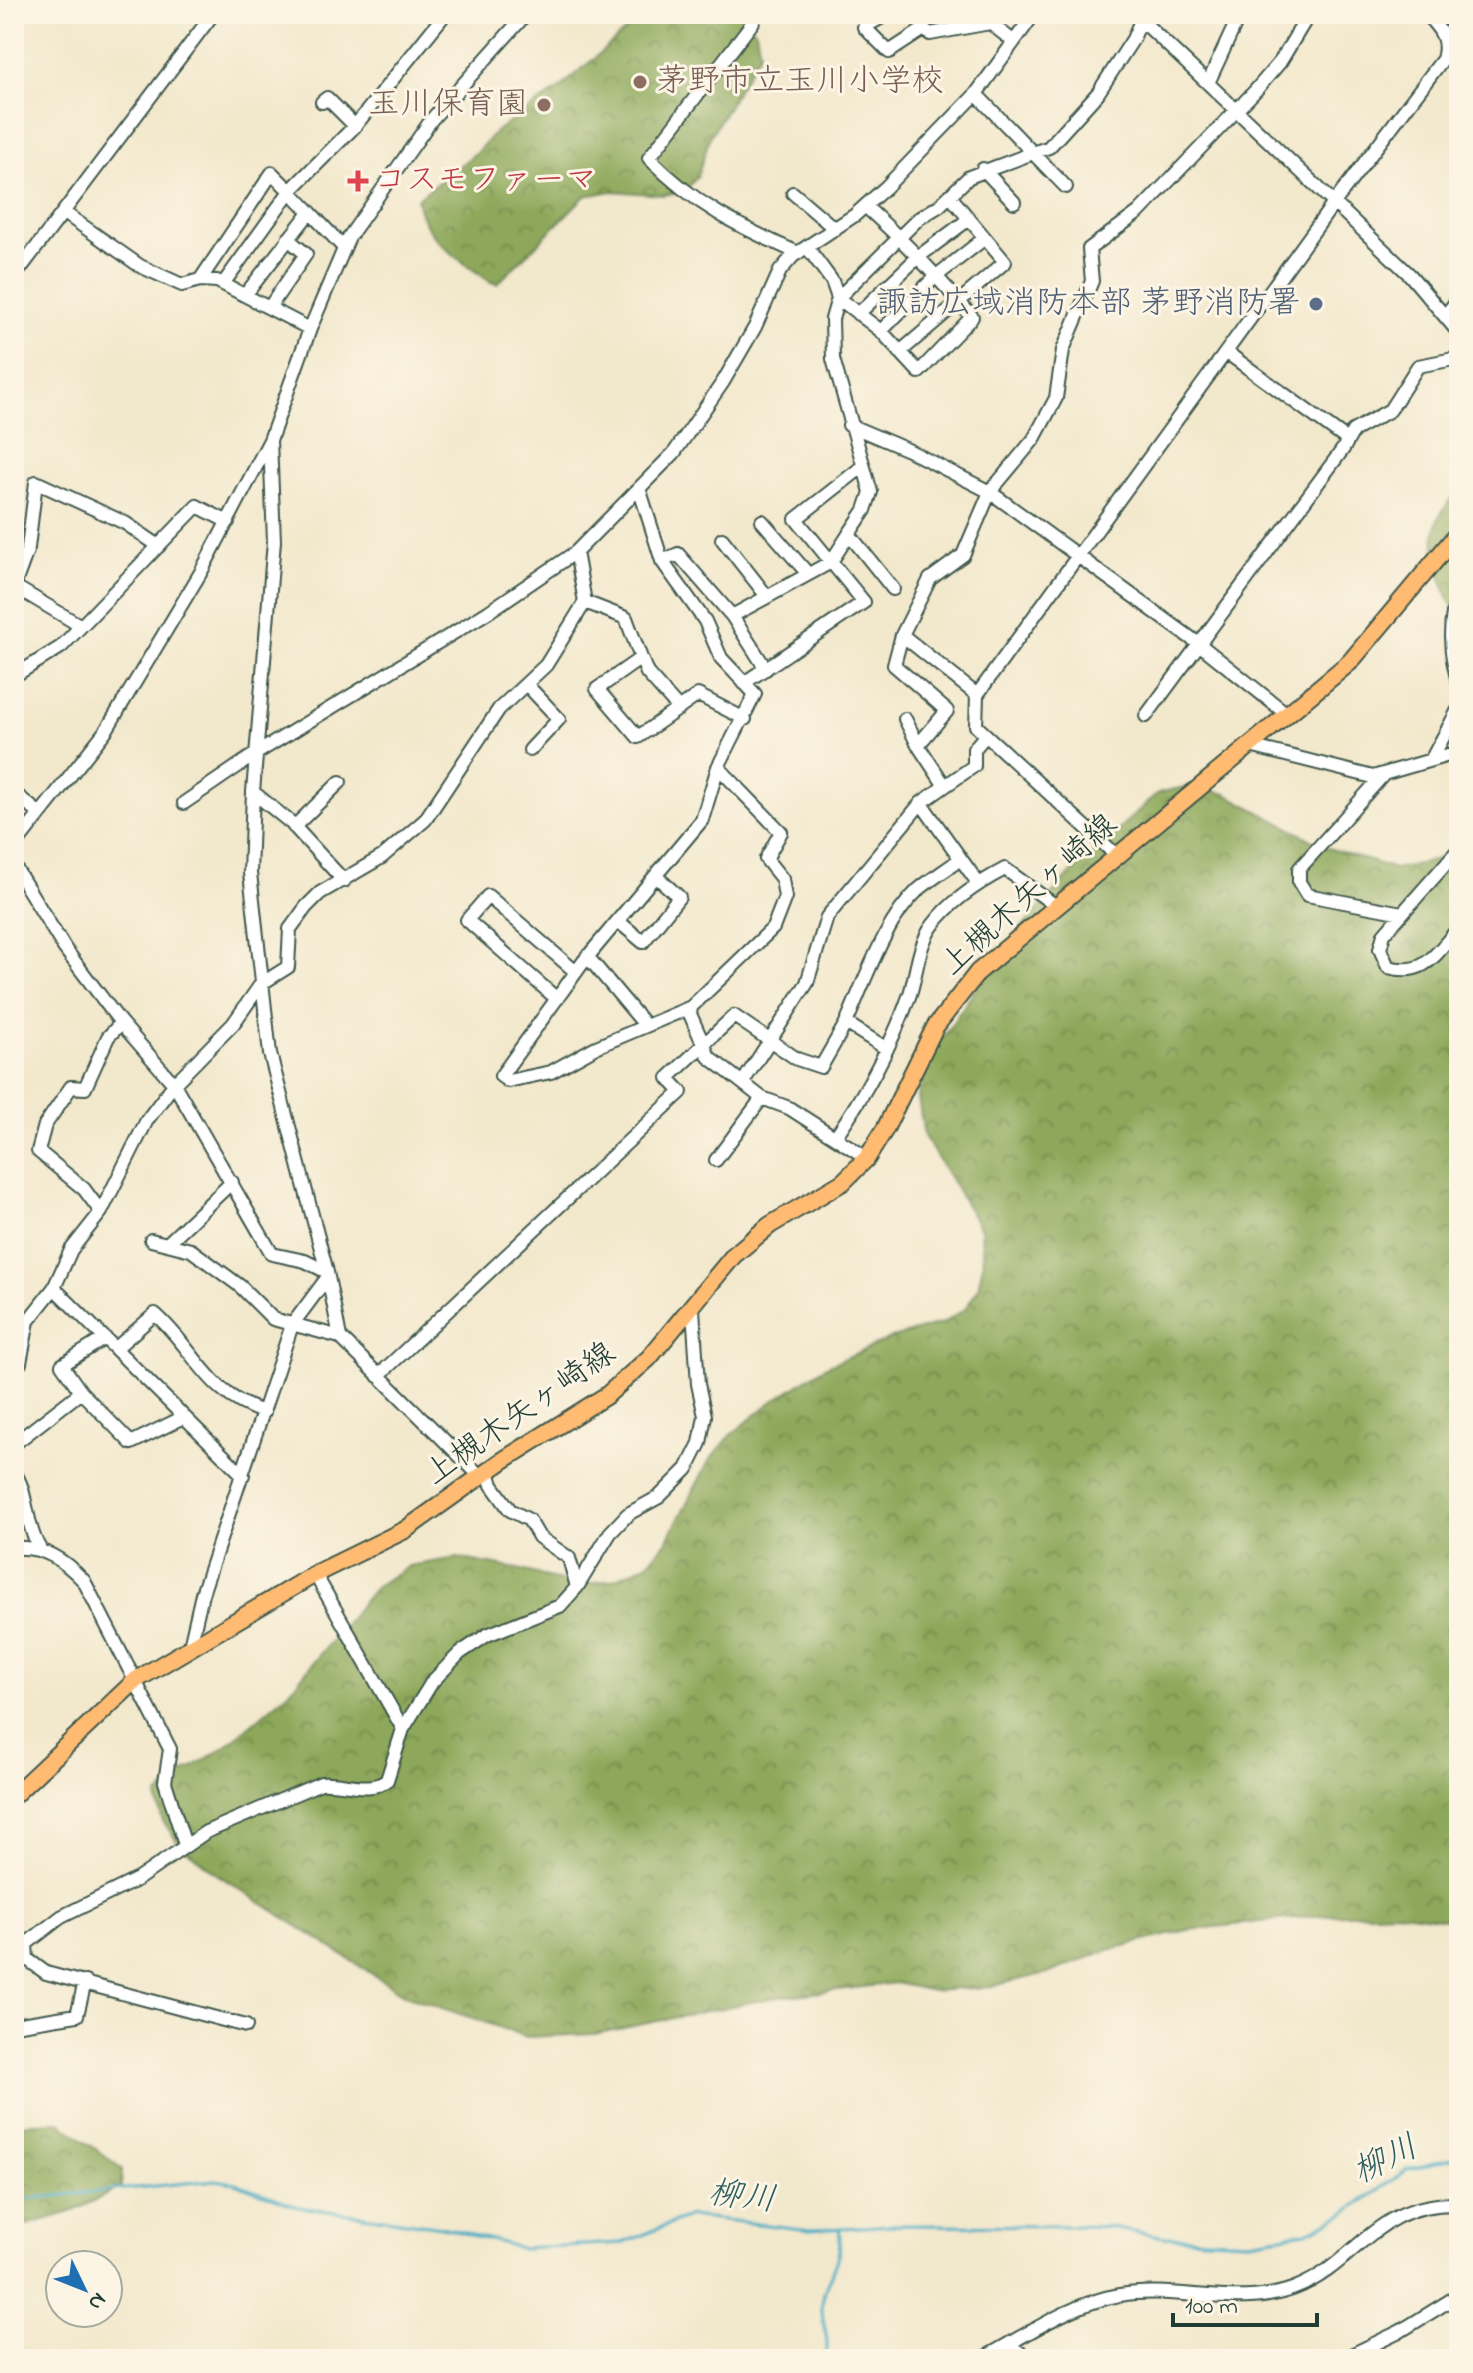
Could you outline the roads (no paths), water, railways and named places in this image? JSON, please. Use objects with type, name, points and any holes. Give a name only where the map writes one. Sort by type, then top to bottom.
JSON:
[{"type":"main road","name":"上槻木矢ヶ崎線","points":[[14,1795],[136,1680],[315,1574],[405,1530],[484,1473],[607,1395],[649,1358],[693,1309],[734,1255],[770,1225],[843,1182],[867,1158],[885,1129],[917,1057],[950,1005],[978,972],[1350,662],[1459,532]]},
{"type":"street","points":[[14,277],[213,14]]},
{"type":"street","points":[[223,284],[290,191],[355,126],[445,14]]},
{"type":"street","points":[[751,14],[753,22],[649,158],[680,189],[713,213],[802,250],[832,281],[838,298],[881,331],[919,372],[972,317],[899,237],[865,206]]},
{"type":"street","points":[[888,14],[864,27],[889,52],[924,29],[930,34],[990,23],[1013,41]]},
{"type":"street","points":[[951,14],[966,26]]},
{"type":"street","points":[[184,803],[257,753],[488,612],[576,552],[640,491],[674,453],[706,409],[755,327],[773,280],[802,250],[865,206],[976,94],[1034,14]]},
{"type":"street","points":[[1209,81],[1240,14]]},
{"type":"street","points":[[918,745],[947,711],[894,665],[902,635],[930,579],[963,555],[990,492],[1034,439],[1056,398],[1063,350],[1092,281],[1089,249],[1139,212],[1238,109],[1280,62],[1309,14]]},
{"type":"street","points":[[1426,14],[1443,34],[1447,46],[1443,59]]},
{"type":"street","points":[[14,847],[107,729],[228,522],[270,440],[310,329],[344,248],[390,174],[432,119],[519,17]]},
{"type":"street","points":[[732,616],[831,562],[865,510],[871,492],[849,425],[833,359],[832,319],[838,298],[899,237],[983,169],[1049,147],[1098,93],[1133,39],[1138,17],[1209,81],[1410,275],[1459,333]]},
{"type":"street","points":[[1116,855],[976,726],[977,695],[1334,203],[1459,41]]},
{"type":"street","points":[[976,94],[1066,187]]},
{"type":"street","points":[[322,102],[327,98],[355,126]]},
{"type":"street","points":[[983,169],[1014,202]]},
{"type":"street","points":[[200,280],[272,173],[344,248]]},
{"type":"street","points":[[793,193],[835,229]]},
{"type":"street","points":[[900,352],[1005,262],[950,196]]},
{"type":"street","points":[[63,212],[140,266],[182,285],[200,280],[223,284],[310,329]]},
{"type":"street","points":[[245,295],[310,212]]},
{"type":"street","points":[[858,314],[918,257],[969,219]]},
{"type":"street","points":[[256,237],[276,253]]},
{"type":"street","points":[[881,331],[935,277],[985,238]]},
{"type":"street","points":[[269,308],[306,254],[288,239]]},
{"type":"street","points":[[1445,316],[1459,298]]},
{"type":"street","points":[[1226,352],[1346,439]]},
{"type":"street","points":[[1146,716],[1343,449],[1346,439],[1353,431],[1390,410],[1418,366],[1459,358]]},
{"type":"street","points":[[849,425],[908,450],[990,492],[1199,644],[1288,715]]},
{"type":"street","points":[[270,440],[274,541],[253,792],[250,873],[270,1054],[340,1337]]},
{"type":"street","points":[[744,683],[864,602],[796,519],[862,467]]},
{"type":"street","points":[[81,626],[14,586],[28,548],[36,482],[125,523],[159,546]]},
{"type":"street","points":[[640,491],[662,561],[705,621],[721,658],[755,694],[718,767],[702,820],[587,956],[501,1076],[508,1081],[551,1072],[645,1025],[691,1007],[773,928],[785,897],[782,879],[766,859],[781,832],[718,767]]},
{"type":"street","points":[[14,676],[61,647],[197,506],[228,522]]},
{"type":"street","points":[[762,521],[808,574]]},
{"type":"street","points":[[849,534],[893,589]]},
{"type":"street","points":[[722,539],[766,595]]},
{"type":"street","points":[[15,1365],[20,1363],[28,1321],[54,1288],[71,1250],[101,1212],[128,1152],[174,1084],[233,1024],[261,984],[288,967],[290,929],[306,907],[320,893],[382,857],[425,820],[499,709],[546,665],[585,602],[576,552]]},
{"type":"street","points":[[662,561],[678,554],[732,616],[766,669]]},
{"type":"street","points":[[1459,593],[1451,623],[1453,661],[1459,684]]},
{"type":"street","points":[[585,602],[626,618],[647,673],[679,709]]},
{"type":"street","points":[[902,635],[977,695]]},
{"type":"street","points":[[641,658],[597,689],[638,737],[698,695],[745,719]]},
{"type":"street","points":[[526,684],[559,719],[530,750]]},
{"type":"street","points":[[1431,760],[1459,708]]},
{"type":"street","points":[[905,719],[945,786]]},
{"type":"street","points":[[743,1082],[807,983],[827,917],[921,803],[974,766],[974,749],[985,736]]},
{"type":"street","points":[[1250,746],[1373,777],[1459,752]]},
{"type":"street","points":[[1384,774],[1299,869],[1299,882],[1307,895],[1402,913]]},
{"type":"street","points":[[294,827],[340,782]]},
{"type":"street","points":[[253,792],[294,827],[344,881]]},
{"type":"street","points":[[14,793],[40,814]]},
{"type":"street","points":[[921,803],[978,883]]},
{"type":"street","points":[[1459,849],[1384,934],[1380,949],[1388,967],[1407,972],[1423,967],[1459,928]]},
{"type":"street","points":[[378,1376],[681,1092],[668,1078],[734,1016],[797,1059],[821,1067],[846,1023],[864,977],[897,915],[918,891],[959,860]]},
{"type":"street","points":[[14,866],[41,915],[121,1023],[174,1084],[272,1254],[305,1261],[327,1275]]},
{"type":"street","points":[[836,1136],[887,1049],[932,926],[978,883],[1005,869],[1056,906]]},
{"type":"street","points":[[618,921],[643,942],[679,897],[656,876]]},
{"type":"street","points":[[557,999],[467,920],[488,896],[576,972]]},
{"type":"street","points":[[587,956],[645,1025]]},
{"type":"street","points":[[691,1007],[690,1014],[709,1057],[762,1098],[789,1108],[867,1158]]},
{"type":"street","points":[[101,1212],[84,1189],[38,1151],[45,1125],[71,1087],[85,1088],[108,1037],[121,1023]]},
{"type":"street","points":[[846,1023],[887,1049]]},
{"type":"street","points":[[716,1160],[762,1098]]},
{"type":"street","points":[[169,1242],[232,1182]]},
{"type":"street","points":[[151,1240],[169,1242],[191,1250],[219,1269],[273,1319],[294,1322],[340,1337],[484,1473],[510,1510],[529,1520],[539,1537],[569,1558],[577,1587]]},
{"type":"street","points":[[190,1646],[202,1594],[294,1322],[327,1275]]},
{"type":"street","points":[[54,1288],[243,1475]]},
{"type":"street","points":[[246,2026],[36,1967],[27,1959],[26,1944],[61,1917],[138,1879],[185,1845],[321,1783],[340,1781],[380,1786],[394,1767],[403,1729],[432,1682],[460,1653],[487,1635],[560,1606],[577,1587],[610,1533],[628,1514],[671,1486],[687,1469],[700,1443],[705,1416],[698,1384],[693,1309]]},
{"type":"street","points":[[14,1310],[14,1389]]},
{"type":"street","points":[[116,1348],[155,1314],[176,1333],[204,1375],[240,1405],[264,1412]]},
{"type":"street","points":[[105,1338],[62,1365],[81,1392],[131,1443],[182,1418]]},
{"type":"street","points":[[14,1444],[81,1392]]},
{"type":"street","points":[[14,1473],[21,1484],[25,1515],[40,1549]]},
{"type":"street","points":[[14,1548],[40,1549],[67,1563],[84,1581],[170,1749],[165,1782],[185,1845]]},
{"type":"street","points":[[315,1574],[403,1729]]},
{"type":"street","points":[[14,2025],[77,2015],[85,1982]]},
{"type":"street","points":[[982,2359],[1091,2302],[1122,2295],[1266,2297],[1299,2286],[1369,2233],[1401,2214],[1436,2203],[1459,2204]]},
{"type":"street","points":[[1345,2358],[1399,2332],[1459,2295]]},
{"type":"street","points":[[1008,2345],[1030,2359]]},
{"type":"waterway","points":[[14,21],[20,14]]},
{"type":"waterway","name":"柳川","points":[[14,2200],[216,2180],[235,2183],[299,2207],[442,2227],[521,2248],[623,2243],[690,2216],[810,2230],[893,2225],[1077,2226],[1110,2227],[1165,2237],[1249,2241],[1307,2232],[1342,2215],[1407,2170],[1459,2157]]},
{"type":"waterway","points":[[824,2359],[827,2347],[823,2299],[839,2252],[839,2228]]},
{"type":"place","name":"茅野市立玉川小学校","points":[[640,82]]},
{"type":"place","name":"玉川保育園","points":[[544,105]]},
{"type":"place","name":"コスモファーマ","points":[[358,181]]},
{"type":"place","name":"諏訪広域消防本部 茅野消防署","points":[[1316,304]]}]
